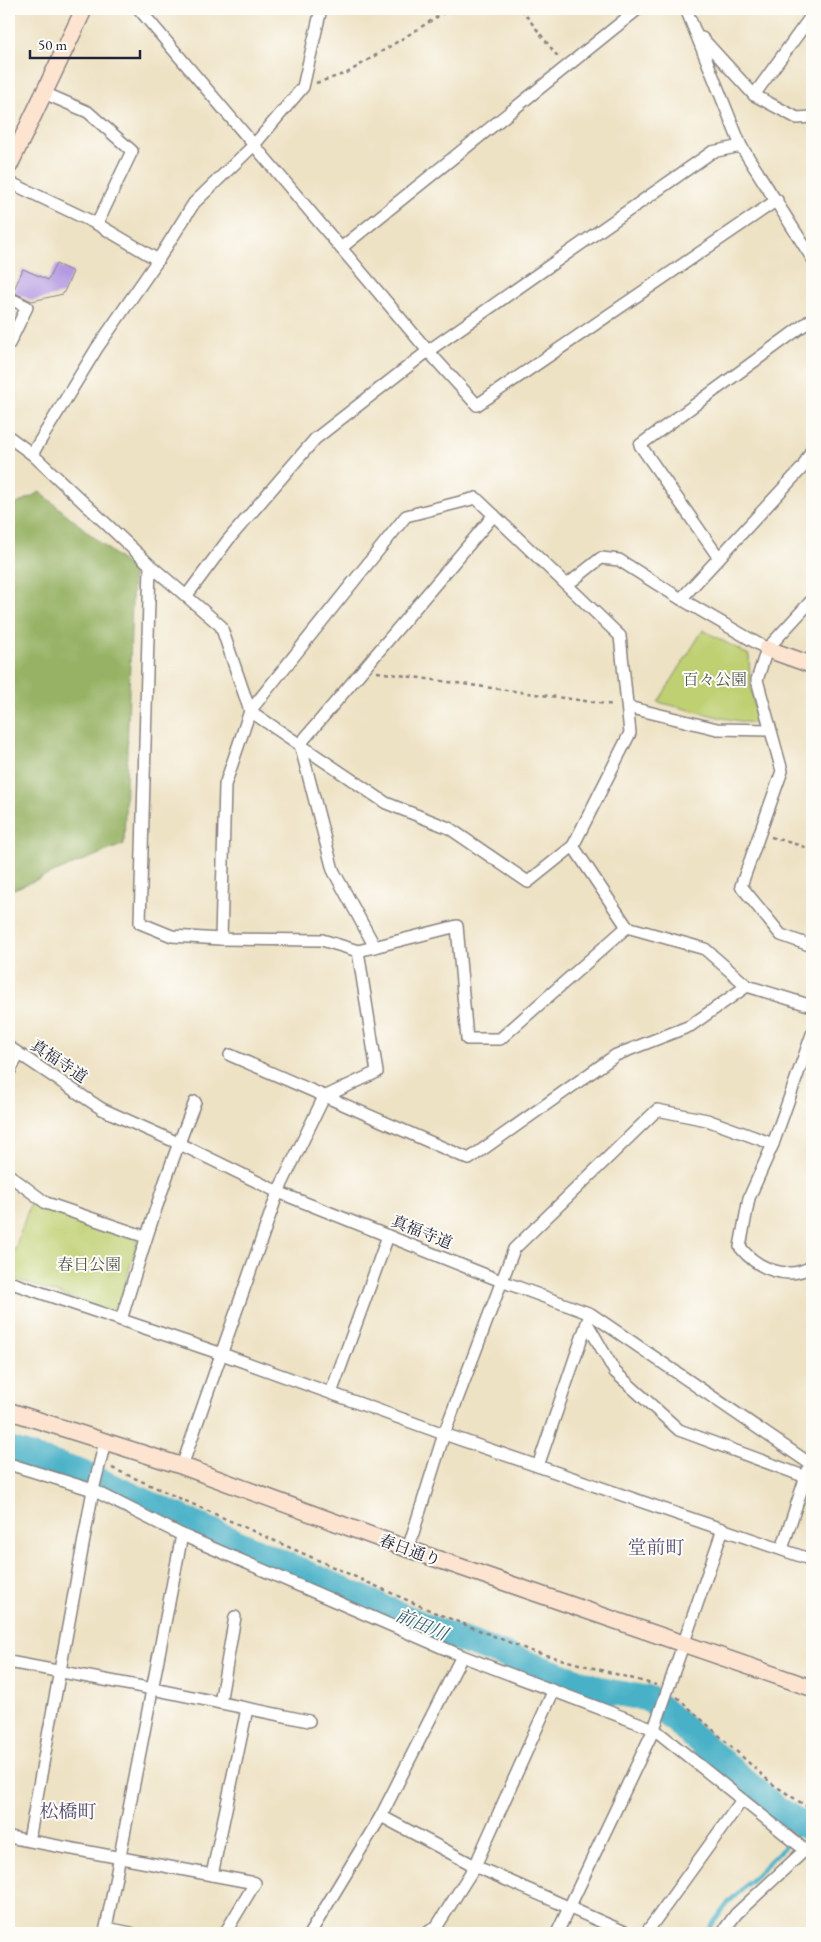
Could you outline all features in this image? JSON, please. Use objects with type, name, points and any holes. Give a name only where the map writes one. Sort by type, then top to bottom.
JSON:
[{"type":"street","points":[[9,166],[84,9]]},
{"type":"street","points":[[139,9],[428,351],[477,406],[777,200]]},
{"type":"street","points":[[32,454],[97,348],[194,204],[254,145],[303,87],[321,9]]},
{"type":"street","points":[[341,248],[638,9]]},
{"type":"street","points":[[686,9],[741,146],[812,258]]},
{"type":"street","points":[[754,95],[812,15]]},
{"type":"street","points":[[696,32],[754,95],[798,118],[812,118]]},
{"type":"street","points":[[44,93],[88,112],[132,151],[97,224]]},
{"type":"street","points":[[187,595],[228,540],[315,439],[428,351],[712,152],[741,146]]},
{"type":"street","points":[[9,182],[97,224],[158,260]]},
{"type":"street","points":[[9,298],[27,307],[9,344]]},
{"type":"street","points":[[718,558],[640,444],[812,319]]},
{"type":"street","points":[[9,437],[32,454],[150,564],[221,626],[250,711],[386,803],[449,828],[528,882],[573,846],[630,733],[620,636],[476,498],[406,516],[250,711],[225,785],[221,939]]},
{"type":"street","points":[[681,599],[804,467],[812,449]]},
{"type":"street","points":[[300,744],[494,515]]},
{"type":"street","points":[[567,586],[601,558],[619,560],[767,649],[812,665]]},
{"type":"street","points":[[150,564],[140,923],[172,936],[221,939],[322,940],[358,951],[457,926],[468,1039],[500,1039],[626,927]]},
{"type":"street","points":[[812,600],[767,649],[757,680],[782,771],[741,886],[781,935],[812,946]]},
{"type":"street","points":[[628,706],[717,728],[770,730]]},
{"type":"street","points":[[300,744],[333,870],[375,947]]},
{"type":"street","points":[[573,846],[626,927],[705,949],[747,986],[812,1006]]},
{"type":"street","points":[[182,1466],[278,1192],[324,1097],[377,1072],[358,951]]},
{"type":"street","points":[[230,1055],[468,1159],[616,1055],[690,1026],[747,986]]},
{"type":"street","points":[[812,1034],[773,1144],[750,1198],[740,1247],[747,1256],[768,1270],[786,1272],[807,1269],[812,1266]]},
{"type":"street","name":"真福寺道","points":[[9,1046],[102,1109],[178,1143],[278,1192],[589,1318],[811,1464]]},
{"type":"street","points":[[9,1072],[19,1054]]},
{"type":"street","points":[[121,1320],[146,1237],[178,1143],[195,1102]]},
{"type":"street","points":[[408,1549],[444,1434],[514,1249],[658,1110],[707,1120],[773,1144]]},
{"type":"street","points":[[9,1174],[46,1203],[146,1237]]},
{"type":"street","points":[[331,1393],[388,1236]]},
{"type":"street","points":[[9,1282],[222,1354],[444,1434],[812,1560]]},
{"type":"street","points":[[538,1466],[589,1318]]},
{"type":"street","points":[[589,1318],[615,1372],[679,1430],[806,1476]]},
{"type":"street","name":"春日通り","points":[[9,1414],[182,1466],[408,1549],[812,1688]]},
{"type":"street","points":[[28,1840],[93,1490],[105,1442]]},
{"type":"street","points":[[9,1464],[93,1490],[182,1535],[462,1656],[654,1729],[742,1800],[808,1849],[736,1914],[722,1933]]},
{"type":"street","points":[[782,1549],[811,1464]]},
{"type":"street","points":[[557,1933],[654,1729],[723,1529]]},
{"type":"street","points":[[131,1933],[105,1930],[182,1535]]},
{"type":"street","points":[[220,1703],[235,1617]]},
{"type":"street","points":[[310,1933],[381,1816],[462,1656]]},
{"type":"street","points":[[9,1662],[153,1689],[309,1722]]},
{"type":"street","points":[[427,1933],[437,1926],[475,1866],[553,1692]]},
{"type":"street","points":[[212,1875],[247,1708]]},
{"type":"street","points":[[646,1933],[742,1800]]},
{"type":"street","points":[[381,1816],[475,1866],[627,1933]]},
{"type":"street","points":[[9,1837],[256,1883],[225,1933]]},
{"type":"path","points":[[303,87],[346,73],[450,9]]},
{"type":"path","points":[[521,9],[566,67]]},
{"type":"path","points":[[362,670],[628,706]]},
{"type":"path","points":[[760,833],[812,849]]},
{"type":"path","points":[[99,1462],[453,1620],[531,1651],[668,1689],[771,1783],[812,1810]]},
{"type":"green space","points":[[40,492],[133,570],[124,844],[9,891],[9,508]]},
{"type":"green space","name":"百々公園","points":[[703,630],[749,655],[750,680],[757,724],[722,718],[658,702]]},
{"type":"green space","name":"春日公園","points":[[30,1204],[138,1240],[116,1313],[9,1277],[9,1267]]},
{"type":"building","points":[[56,264],[73,272],[63,294],[32,301],[13,292],[23,269],[48,280]]},
{"type":"waterway","name":"前田川","points":[[9,1450],[79,1472],[434,1630],[605,1691],[650,1699],[775,1807],[805,1826],[812,1828]]},
{"type":"waterway","points":[[706,1933],[728,1903],[805,1826]]},
{"type":"district","name":"堂前町","points":[[656,1547]]},
{"type":"district","name":"松橋町","points":[[68,1811]]}]
